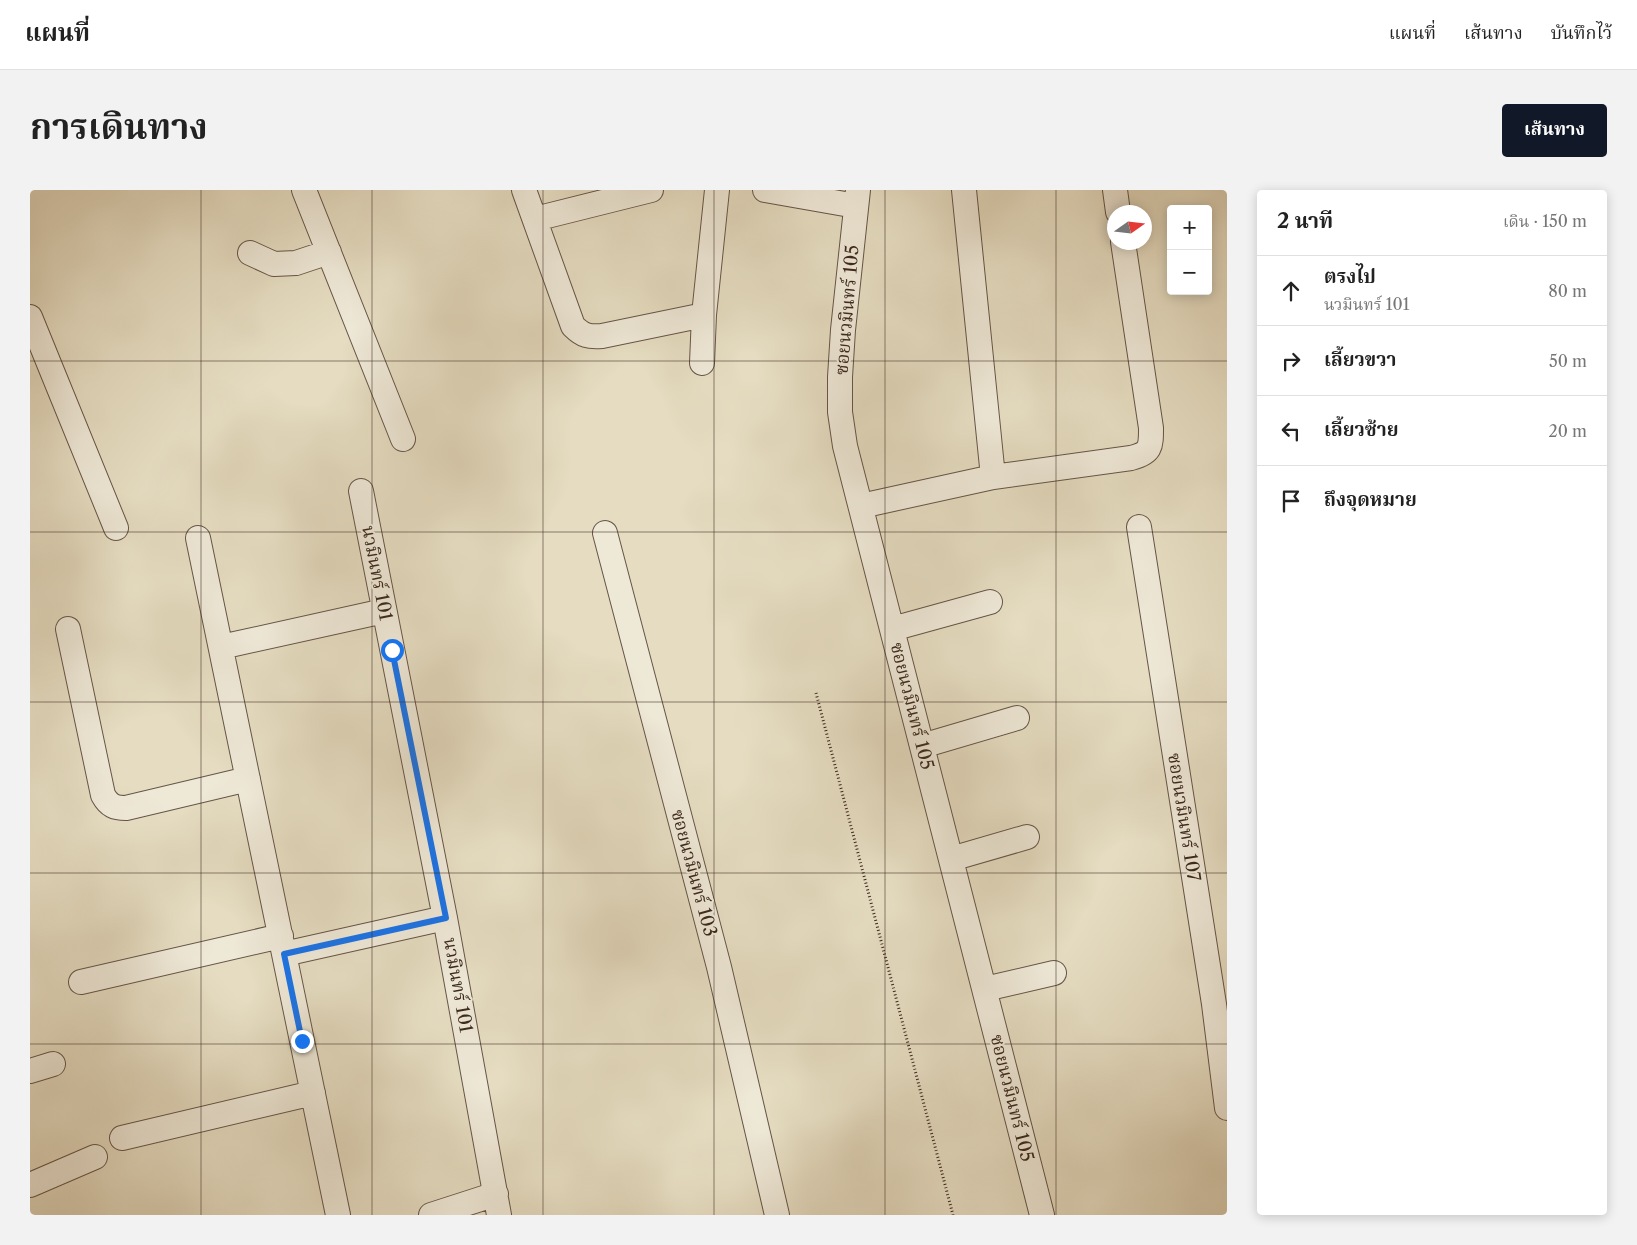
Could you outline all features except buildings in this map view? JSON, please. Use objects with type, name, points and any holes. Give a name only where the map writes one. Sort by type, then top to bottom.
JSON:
[{"type":"street","points":[[304,190],[403,439]]},
{"type":"street","points":[[524,190],[573,326],[581,334],[590,337],[602,336],[704,315]]},
{"type":"street","points":[[535,218],[651,190]]},
{"type":"street","points":[[702,363],[704,315],[717,190]]},
{"type":"street","points":[[765,190],[857,198]]},
{"type":"street","points":[[964,190],[993,477]]},
{"type":"street","points":[[1115,190],[1117,205]]},
{"type":"street","name":"ซอยนวมินทร์ 105","points":[[857,198],[843,330],[840,412],[845,446],[1042,1215]]},
{"type":"street","points":[[861,506],[993,477],[1131,458],[1140,456],[1149,450],[1151,428],[1124,250]]},
{"type":"street","points":[[250,253],[274,264],[296,263],[329,252]]},
{"type":"street","points":[[30,317],[116,528]]},
{"type":"street","name":"นวมินทร์ 101","points":[[361,491],[446,918],[498,1205]]},
{"type":"street","name":"ซอยนวมินทร์ 107","points":[[1139,527],[1220,1003],[1227,1108]]},
{"type":"street","name":"ซอยนวมินทร์ 103","points":[[605,533],[718,967],[777,1215]]},
{"type":"street","points":[[198,538],[338,1215]]},
{"type":"street","points":[[892,629],[990,602]]},
{"type":"street","points":[[221,647],[384,612]]},
{"type":"street","points":[[68,629],[107,803],[112,806],[126,808],[248,779]]},
{"type":"street","points":[[922,746],[1017,718]]},
{"type":"street","points":[[951,859],[1027,838]]},
{"type":"street","points":[[81,982],[282,945],[446,918]]},
{"type":"street","points":[[985,989],[1054,973]]},
{"type":"street","points":[[30,1071],[53,1064]]},
{"type":"street","points":[[122,1138],[313,1093]]},
{"type":"street","points":[[30,1185],[95,1157]]},
{"type":"street","points":[[431,1215],[498,1205]]},
{"type":"path","points":[[816,692],[953,1215]]},
{"type":"route","points":[[302,1041],[284,954],[446,918],[392,650]]}]
